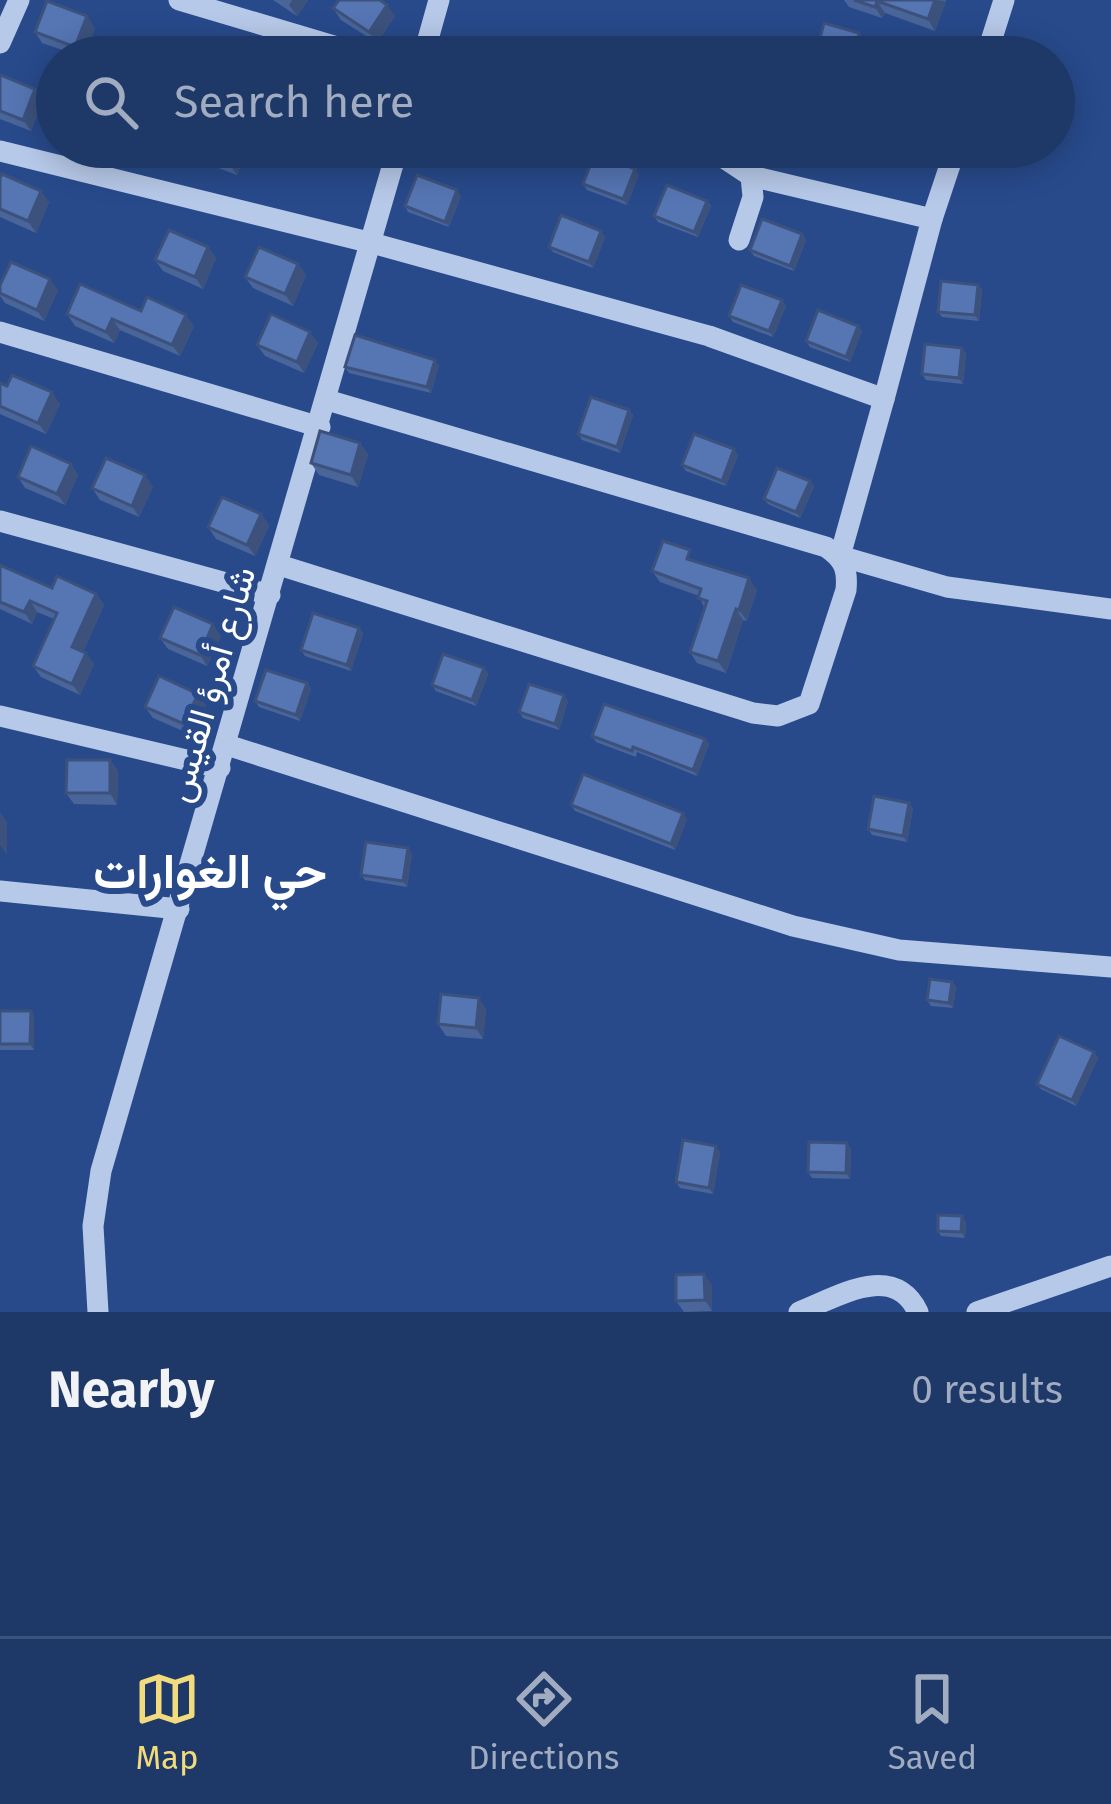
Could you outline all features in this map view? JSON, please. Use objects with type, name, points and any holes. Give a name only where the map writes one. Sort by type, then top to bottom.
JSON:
[{"type":"street","points":[[0,43],[19,0]]},
{"type":"street","points":[[179,0],[300,36]]},
{"type":"street","points":[[430,36],[440,0]]},
{"type":"street","points":[[993,36],[1004,0]]},
{"type":"street","points":[[0,151],[36,160]]},
{"type":"street","points":[[69,168],[372,243],[709,337],[884,399]]},
{"type":"street","name":"شارع أمرؤ القيس","points":[[98,1312],[93,1226],[101,1171],[392,168]]},
{"type":"street","points":[[739,168],[751,176],[932,219]]},
{"type":"street","points":[[279,565],[753,713],[778,716],[809,704],[846,590],[847,572],[840,556],[949,168]]},
{"type":"street","points":[[739,240],[753,197],[751,176]]},
{"type":"street","points":[[0,332],[320,427]]},
{"type":"street","points":[[328,400],[947,587],[1111,609]]},
{"type":"street","points":[[2,528],[270,595]]},
{"type":"street","points":[[0,716],[220,768]]},
{"type":"street","points":[[227,745],[793,926],[899,950],[1111,967]]},
{"type":"street","points":[[0,891],[179,909]]},
{"type":"street","points":[[977,1312],[1111,1266]]},
{"type":"street","points":[[799,1312],[871,1284],[889,1284],[912,1299],[918,1312]]},
{"type":"building","points":[[339,0],[380,0],[387,5],[369,32],[333,8]]},
{"type":"building","points":[[854,0],[935,0],[928,19],[877,1],[875,7]]},
{"type":"building","points":[[47,1],[87,16],[79,36],[35,32]]},
{"type":"building","points":[[824,23],[859,33],[858,36],[821,36]]},
{"type":"building","points":[[0,75],[35,89],[23,120],[0,111]]},
{"type":"building","points":[[589,168],[635,169],[623,199],[583,184]]},
{"type":"building","points":[[2,174],[41,191],[28,221],[0,209]]},
{"type":"building","points":[[417,175],[457,190],[445,222],[405,206]]},
{"type":"building","points":[[667,185],[707,201],[694,232],[654,216]]},
{"type":"building","points":[[561,215],[601,231],[589,262],[549,247]]},
{"type":"building","points":[[762,219],[802,234],[790,266],[750,250]]},
{"type":"building","points":[[169,230],[208,247],[195,277],[155,260]]},
{"type":"building","points":[[259,247],[298,264],[285,294],[245,277]]},
{"type":"building","points":[[11,262],[50,279],[37,310],[0,293]]},
{"type":"building","points":[[941,281],[978,285],[975,315],[938,312]]},
{"type":"building","points":[[80,284],[141,311],[147,297],[186,315],[172,345],[112,319],[106,332],[67,314]]},
{"type":"building","points":[[741,285],[782,300],[769,331],[729,316]]},
{"type":"building","points":[[818,310],[858,326],[846,357],[806,341]]},
{"type":"building","points":[[271,314],[310,332],[297,362],[257,345]]},
{"type":"building","points":[[355,335],[435,360],[427,387],[345,367]]},
{"type":"building","points":[[925,344],[962,348],[959,378],[922,374]]},
{"type":"building","points":[[12,375],[52,392],[38,423],[0,406],[0,383],[7,386]]},
{"type":"building","points":[[591,397],[629,410],[617,447],[578,434]]},
{"type":"building","points":[[320,431],[360,443],[351,475],[311,463]]},
{"type":"building","points":[[694,434],[734,449],[722,481],[682,465]]},
{"type":"building","points":[[31,446],[71,464],[57,494],[18,477]]},
{"type":"building","points":[[106,458],[145,475],[132,506],[92,488]]},
{"type":"building","points":[[777,468],[810,481],[796,512],[764,499]]},
{"type":"building","points":[[222,497],[261,514],[247,545],[208,527]]},
{"type":"building","points":[[663,541],[690,550],[687,559],[749,578],[718,661],[690,652],[707,601],[698,598],[701,589],[652,571]]},
{"type":"building","points":[[0,565],[52,588],[57,576],[96,594],[72,647],[86,653],[72,684],[33,666],[57,613],[30,601],[24,612],[0,602]]},
{"type":"building","points":[[174,607],[213,624],[200,655],[160,638]]},
{"type":"building","points":[[313,613],[359,628],[347,665],[301,650]]},
{"type":"building","points":[[443,654],[484,668],[472,700],[432,685]]},
{"type":"building","points":[[266,670],[307,683],[296,715],[255,701]]},
{"type":"building","points":[[159,676],[198,694],[184,724],[145,707]]},
{"type":"building","points":[[529,684],[564,695],[555,724],[519,712]]},
{"type":"building","points":[[604,704],[705,739],[693,770],[592,736]]},
{"type":"building","points":[[67,760],[110,760],[110,793],[66,793]]},
{"type":"building","points":[[583,774],[683,813],[671,844],[571,805]]},
{"type":"building","points":[[874,796],[909,803],[903,836],[868,829]]},
{"type":"building","points":[[366,842],[408,848],[403,881],[361,875]]},
{"type":"building","points":[[930,979],[952,982],[949,1003],[927,1000]]},
{"type":"building","points":[[441,994],[479,998],[476,1028],[438,1024]]},
{"type":"building","points":[[0,1011],[31,1011],[30,1044],[0,1044]]},
{"type":"building","points":[[1059,1036],[1094,1052],[1072,1100],[1037,1084]]},
{"type":"building","points":[[683,1140],[716,1146],[709,1188],[676,1182]]},
{"type":"building","points":[[809,1142],[847,1143],[846,1173],[808,1172]]},
{"type":"building","points":[[938,1215],[962,1216],[961,1232],[938,1231]]},
{"type":"building","points":[[704,1274],[705,1300],[676,1301],[676,1275]]},
{"type":"district","name":"حي الغوارات","points":[[210,871]]}]
